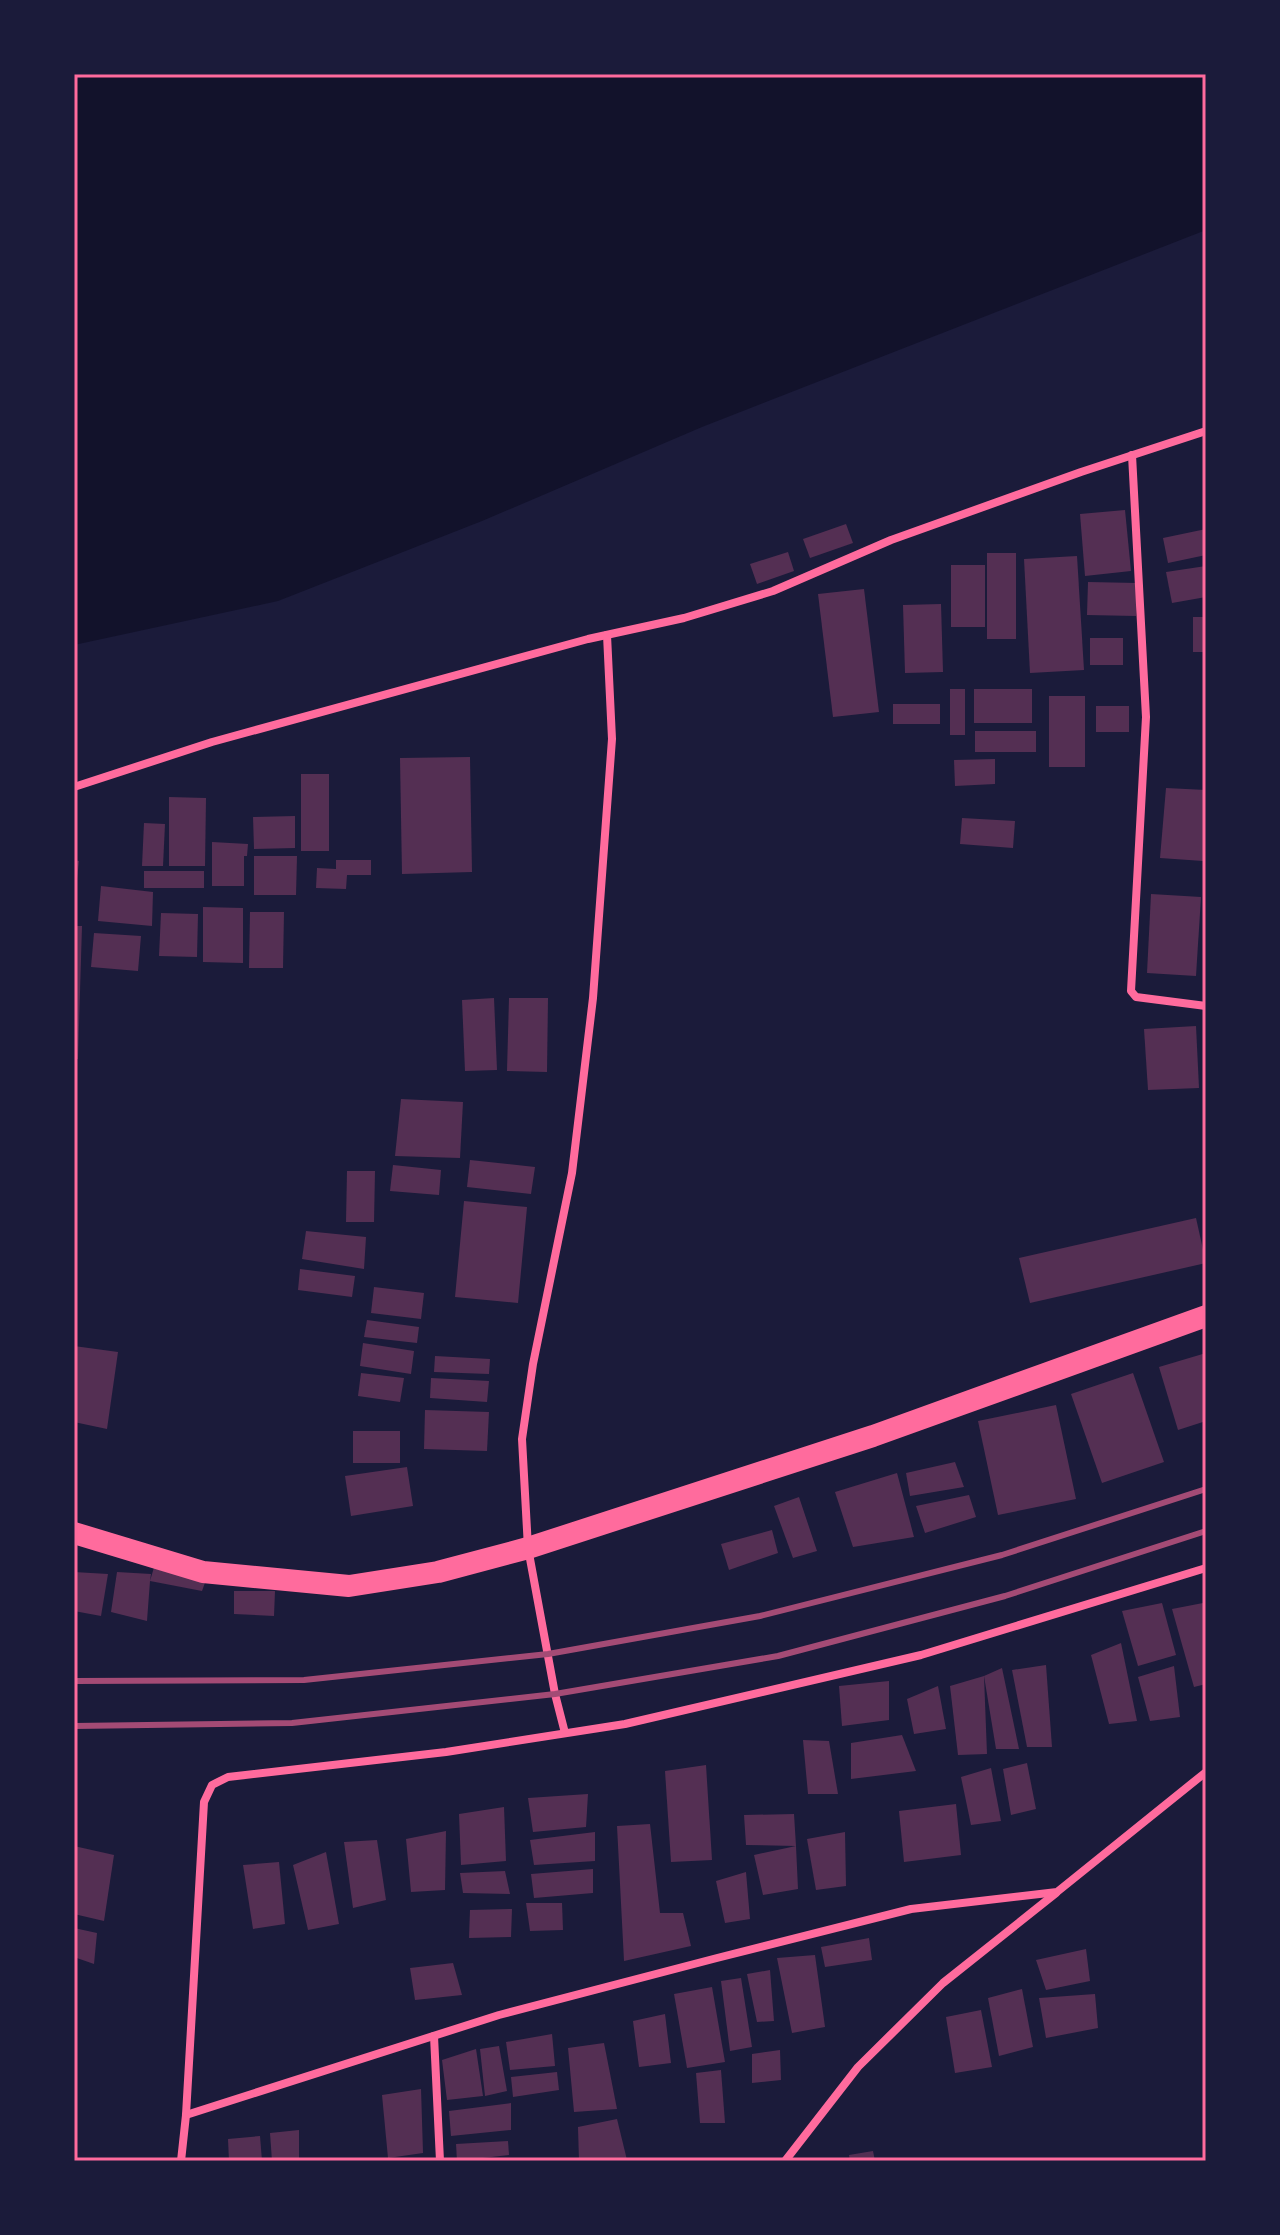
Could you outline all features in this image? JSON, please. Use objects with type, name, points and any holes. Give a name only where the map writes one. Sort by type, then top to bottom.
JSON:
[{"type":"highway","points":[[74,1533],[203,1572],[349,1586],[438,1572],[528,1548],[873,1436],[1206,1316]]},
{"type":"street","points":[[74,787],[212,742],[607,635],[684,618],[773,591],[891,540],[1206,431]]},
{"type":"street","points":[[1132,455],[1146,717],[1131,991],[1136,997],[1206,1006]]},
{"type":"street","points":[[565,1733],[528,1548],[522,1439],[533,1364],[572,1173],[593,998],[612,739],[607,635]]},
{"type":"street","points":[[181,2161],[204,1802],[212,1785],[228,1777],[446,1752],[625,1724],[921,1655],[1206,1568]]},
{"type":"street","points":[[785,2161],[858,2067],[943,1983],[1206,1772]]},
{"type":"street","points":[[186,2115],[499,2015],[911,1909],[1057,1892]]},
{"type":"street","points":[[434,2036],[440,2161]]},
{"type":"shaded area","points":[[91,74],[1206,74],[1206,230],[702,427],[482,521],[278,601],[74,645],[74,80]]},
{"type":"building","points":[[1125,510],[1131,571],[1085,576],[1080,514]]},
{"type":"building","points":[[846,524],[853,543],[810,558],[803,539]]},
{"type":"building","points":[[1206,529],[1206,555],[1168,563],[1163,538]]},
{"type":"building","points":[[788,552],[794,571],[757,584],[750,564]]},
{"type":"building","points":[[987,553],[1016,553],[1016,639],[987,639]]},
{"type":"building","points":[[1077,556],[1084,670],[1030,673],[1024,559]]},
{"type":"building","points":[[951,565],[985,565],[985,627],[951,627]]},
{"type":"building","points":[[1206,566],[1206,597],[1172,603],[1166,572]]},
{"type":"building","points":[[1088,582],[1137,583],[1136,616],[1087,615]]},
{"type":"building","points":[[864,589],[879,712],[833,717],[818,594]]},
{"type":"building","points":[[941,604],[943,672],[905,673],[903,605]]},
{"type":"building","points":[[1193,617],[1206,617],[1206,652],[1193,652]]},
{"type":"building","points":[[1090,638],[1123,638],[1123,665],[1090,665]]},
{"type":"building","points":[[950,689],[965,689],[965,735],[950,735]]},
{"type":"building","points":[[974,689],[1032,689],[1032,723],[974,723]]},
{"type":"building","points":[[1049,696],[1085,696],[1085,767],[1049,767]]},
{"type":"building","points":[[893,704],[940,704],[940,724],[893,724]]},
{"type":"building","points":[[1096,706],[1129,706],[1129,732],[1096,732]]},
{"type":"building","points":[[975,731],[1036,731],[1036,752],[975,752]]},
{"type":"building","points":[[470,757],[472,872],[402,874],[400,758]]},
{"type":"building","points":[[995,759],[995,784],[955,786],[954,760]]},
{"type":"building","points":[[301,774],[329,774],[329,851],[301,851]]},
{"type":"building","points":[[1166,788],[1206,790],[1203,861],[1160,858]]},
{"type":"building","points":[[169,797],[206,798],[205,866],[169,866]]},
{"type":"building","points":[[295,816],[295,848],[254,849],[253,817]]},
{"type":"building","points":[[962,818],[1015,821],[1013,848],[960,844]]},
{"type":"building","points":[[144,823],[165,824],[163,866],[142,866]]},
{"type":"building","points":[[212,842],[248,844],[247,856],[244,856],[244,886],[212,886]]},
{"type":"building","points":[[254,856],[297,856],[296,895],[254,895]]},
{"type":"building","points":[[74,860],[79,861],[76,888],[74,887]]},
{"type":"building","points":[[336,860],[371,860],[371,875],[347,875],[346,889],[316,888],[317,868],[336,869]]},
{"type":"building","points":[[144,871],[204,871],[204,888],[144,888]]},
{"type":"building","points":[[101,886],[153,892],[152,926],[98,921]]},
{"type":"building","points":[[1151,894],[1201,897],[1196,976],[1147,973]]},
{"type":"building","points":[[203,907],[243,908],[243,963],[203,962]]},
{"type":"building","points":[[250,912],[284,912],[283,968],[249,968]]},
{"type":"building","points":[[161,913],[198,914],[197,957],[159,956]]},
{"type":"building","points":[[74,926],[82,926],[78,1059],[74,1059]]},
{"type":"building","points":[[94,933],[141,936],[138,971],[91,967]]},
{"type":"building","points":[[494,998],[497,1070],[465,1071],[462,1000]]},
{"type":"building","points":[[509,998],[548,998],[547,1072],[507,1071]]},
{"type":"building","points":[[1196,1026],[1199,1088],[1148,1090],[1144,1029]]},
{"type":"building","points":[[401,1099],[463,1102],[460,1158],[395,1156]]},
{"type":"building","points":[[470,1160],[535,1167],[531,1194],[467,1187]]},
{"type":"building","points":[[393,1165],[441,1170],[439,1195],[390,1191]]},
{"type":"building","points":[[347,1171],[375,1171],[374,1222],[346,1222]]},
{"type":"building","points":[[464,1201],[527,1207],[518,1303],[455,1297]]},
{"type":"building","points":[[1196,1218],[1206,1263],[1030,1303],[1019,1258]]},
{"type":"building","points":[[306,1231],[366,1237],[364,1269],[302,1259]]},
{"type":"building","points":[[300,1269],[355,1276],[352,1297],[298,1290]]},
{"type":"building","points":[[374,1287],[424,1293],[421,1319],[371,1313]]},
{"type":"building","points":[[367,1320],[419,1327],[417,1343],[364,1337]]},
{"type":"building","points":[[363,1343],[414,1351],[411,1374],[360,1366]]},
{"type":"building","points":[[74,1346],[118,1352],[107,1429],[74,1422]]},
{"type":"building","points":[[1206,1353],[1206,1421],[1178,1430],[1159,1367]]},
{"type":"building","points":[[435,1356],[490,1359],[489,1374],[434,1372]]},
{"type":"building","points":[[361,1373],[404,1378],[400,1402],[358,1396]]},
{"type":"building","points":[[1133,1373],[1164,1462],[1102,1483],[1071,1394]]},
{"type":"building","points":[[431,1378],[489,1381],[487,1402],[430,1398]]},
{"type":"building","points":[[1056,1405],[1076,1499],[998,1515],[978,1421]]},
{"type":"building","points":[[425,1410],[489,1412],[487,1451],[424,1449]]},
{"type":"building","points":[[353,1431],[400,1431],[400,1463],[353,1463]]},
{"type":"building","points":[[955,1462],[964,1487],[910,1496],[906,1473]]},
{"type":"building","points":[[407,1467],[413,1506],[351,1516],[345,1476]]},
{"type":"building","points":[[897,1473],[914,1537],[853,1547],[835,1492]]},
{"type":"building","points":[[969,1495],[976,1517],[925,1533],[916,1506]]},
{"type":"building","points":[[799,1497],[817,1551],[793,1558],[774,1506]]},
{"type":"building","points":[[772,1530],[778,1553],[729,1570],[721,1544]]},
{"type":"building","points":[[155,1564],[207,1577],[202,1591],[150,1581]]},
{"type":"building","points":[[74,1572],[108,1574],[101,1616],[74,1611]]},
{"type":"building","points":[[117,1572],[151,1574],[147,1621],[111,1612]]},
{"type":"building","points":[[234,1591],[275,1591],[274,1616],[234,1614]]},
{"type":"building","points":[[1162,1603],[1176,1655],[1138,1666],[1122,1611]]},
{"type":"building","points":[[1203,1603],[1206,1613],[1206,1684],[1194,1687],[1172,1609]]},
{"type":"building","points":[[1121,1643],[1137,1721],[1109,1724],[1091,1655]]},
{"type":"building","points":[[1046,1665],[1052,1747],[1027,1747],[1012,1670]]},
{"type":"building","points":[[1174,1666],[1180,1717],[1150,1721],[1138,1677]]},
{"type":"building","points":[[1002,1668],[1019,1749],[996,1749],[984,1676]]},
{"type":"building","points":[[984,1676],[987,1754],[958,1755],[950,1686]]},
{"type":"building","points":[[889,1681],[889,1720],[842,1726],[839,1686]]},
{"type":"building","points":[[938,1686],[946,1729],[914,1734],[907,1699]]},
{"type":"building","points":[[902,1735],[916,1771],[851,1779],[851,1743]]},
{"type":"building","points":[[803,1740],[829,1741],[838,1794],[808,1794]]},
{"type":"building","points":[[1027,1763],[1036,1809],[1011,1815],[1003,1769]]},
{"type":"building","points":[[706,1765],[712,1860],[671,1862],[665,1771]]},
{"type":"building","points":[[991,1768],[1001,1821],[971,1825],[961,1777]]},
{"type":"building","points":[[588,1794],[586,1827],[533,1832],[528,1798]]},
{"type":"building","points":[[956,1804],[961,1855],[904,1862],[899,1811]]},
{"type":"building","points":[[504,1807],[506,1861],[461,1865],[459,1814]]},
{"type":"building","points":[[794,1814],[796,1846],[746,1845],[744,1815]]},
{"type":"building","points":[[650,1824],[660,1913],[683,1913],[691,1946],[624,1961],[617,1826]]},
{"type":"building","points":[[446,1831],[445,1890],[411,1892],[406,1839]]},
{"type":"building","points":[[595,1832],[595,1861],[534,1865],[530,1840]]},
{"type":"building","points":[[845,1832],[846,1886],[816,1890],[807,1839]]},
{"type":"building","points":[[377,1840],[386,1900],[353,1908],[344,1842]]},
{"type":"building","points":[[74,1846],[114,1855],[104,1921],[74,1914]]},
{"type":"building","points":[[796,1846],[798,1889],[763,1895],[754,1855]]},
{"type":"building","points":[[326,1852],[339,1924],[308,1930],[293,1865]]},
{"type":"building","points":[[279,1862],[285,1924],[253,1929],[243,1865]]},
{"type":"building","points":[[593,1869],[593,1893],[534,1898],[531,1874]]},
{"type":"building","points":[[505,1871],[510,1894],[463,1893],[460,1873]]},
{"type":"building","points":[[746,1872],[750,1919],[725,1923],[716,1881]]},
{"type":"building","points":[[526,1903],[562,1903],[563,1930],[530,1931]]},
{"type":"building","points":[[512,1909],[511,1937],[469,1938],[470,1910]]},
{"type":"building","points":[[74,1928],[97,1933],[94,1964],[74,1957]]},
{"type":"building","points":[[869,1938],[872,1960],[825,1967],[821,1947]]},
{"type":"building","points":[[1086,1949],[1090,1981],[1046,1990],[1036,1960]]},
{"type":"building","points":[[815,1955],[825,2027],[792,2033],[777,1958]]},
{"type":"building","points":[[453,1963],[462,1995],[415,2000],[410,1968]]},
{"type":"building","points":[[770,1970],[774,2021],[757,2022],[747,1974]]},
{"type":"building","points":[[741,1978],[752,2047],[730,2051],[721,1981]]},
{"type":"building","points":[[712,1987],[725,2062],[687,2068],[674,1994]]},
{"type":"building","points":[[1022,1989],[1033,2047],[999,2056],[988,1998]]},
{"type":"building","points":[[1095,1994],[1098,2028],[1046,2038],[1039,1998]]},
{"type":"building","points":[[981,2010],[992,2067],[955,2073],[946,2017]]},
{"type":"building","points":[[665,2014],[671,2063],[639,2067],[633,2021]]},
{"type":"building","points":[[552,2034],[555,2066],[510,2070],[506,2042]]},
{"type":"building","points":[[604,2043],[617,2109],[574,2112],[568,2048]]},
{"type":"building","points":[[499,2046],[507,2091],[485,2096],[480,2049]]},
{"type":"building","points":[[476,2049],[483,2096],[447,2100],[442,2060]]},
{"type":"building","points":[[780,2050],[781,2080],[752,2083],[752,2054]]},
{"type":"building","points":[[721,2070],[725,2123],[700,2123],[696,2073]]},
{"type":"building","points":[[557,2072],[559,2090],[513,2097],[511,2077]]},
{"type":"building","points":[[421,2089],[423,2153],[388,2158],[382,2095]]},
{"type":"building","points":[[511,2103],[511,2130],[451,2136],[449,2111]]},
{"type":"building","points":[[617,2119],[627,2160],[579,2161],[578,2127]]},
{"type":"building","points":[[299,2130],[299,2161],[272,2161],[270,2133]]},
{"type":"building","points":[[260,2136],[262,2161],[229,2161],[228,2139]]},
{"type":"building","points":[[508,2141],[509,2155],[457,2161],[456,2144]]},
{"type":"building","points":[[873,2151],[875,2161],[850,2161],[849,2155]]},
{"type":"railway","points":[[74,1681],[304,1680],[548,1654],[760,1616],[1002,1555],[1206,1489]]},
{"type":"railway","points":[[74,1726],[292,1723],[555,1694],[778,1656],[1005,1596],[1206,1531]]}]
